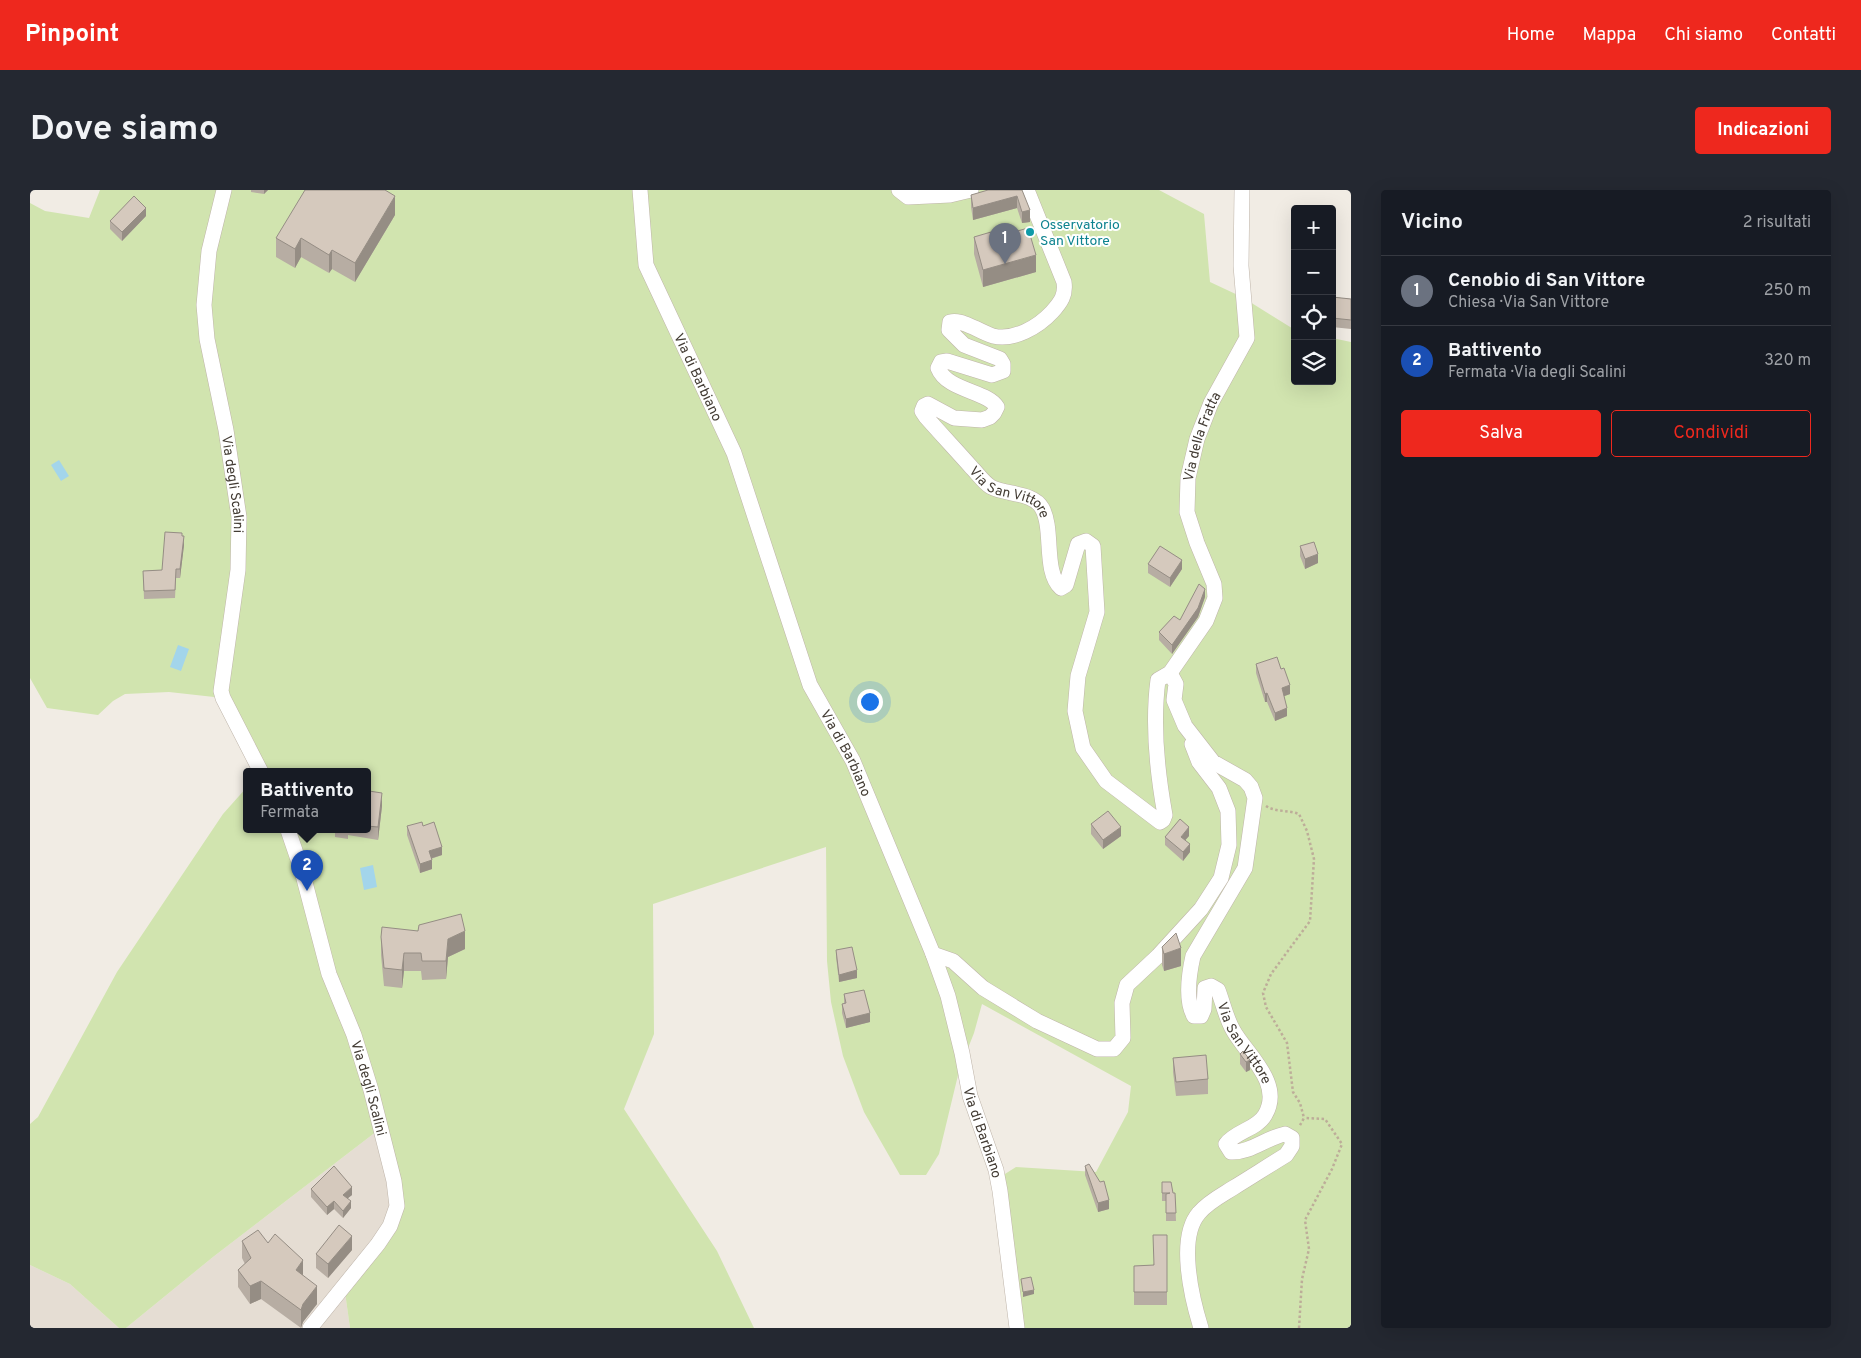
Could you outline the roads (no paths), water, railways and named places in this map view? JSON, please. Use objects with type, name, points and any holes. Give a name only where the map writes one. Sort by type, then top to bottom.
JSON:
[{"type":"street","name":"Via degli Scalini","points":[[224,190],[209,251],[204,304],[207,339],[226,430],[239,517],[238,570],[221,691],[259,768]]},
{"type":"street","name":"Via di Barbiano","points":[[640,190],[646,265],[734,453],[810,685],[853,761],[933,954],[948,996],[970,1096],[999,1184],[1017,1328]]},
{"type":"street","points":[[899,190],[908,197],[950,195],[971,190]]},
{"type":"street","name":"Via San Vittore","points":[[933,954],[953,961],[983,988],[1037,1022],[1097,1049],[1114,1049],[1122,1038],[1122,1003],[1127,986],[1158,956],[1201,909],[1221,878],[1229,846],[1228,811],[1219,788],[1199,762],[1174,700],[1176,684],[1170,673],[1158,680],[1154,708],[1158,778],[1165,815],[1163,820],[1160,822],[1156,820],[1106,781],[1083,748],[1075,711],[1078,676],[1097,612],[1093,546],[1086,541],[1078,544],[1066,585],[1061,588],[1057,584],[1053,573],[1046,516],[1041,506],[1033,498],[1010,494],[989,486],[922,411],[924,406],[928,404],[954,418],[982,420],[990,417],[997,407],[994,402],[964,390],[940,375],[938,368],[941,362],[947,361],[992,375],[1003,371],[1004,364],[1000,359],[964,345],[948,330],[950,322],[957,320],[994,336],[1010,336],[1026,332],[1046,319],[1061,302],[1065,292],[1064,282],[1027,190]]},
{"type":"street","name":"Via della Fratta","points":[[1170,673],[1206,620],[1215,598],[1214,584],[1196,543],[1187,512],[1188,478],[1197,439],[1211,403],[1248,338],[1241,266],[1242,190]]},
{"type":"street","name":"Via San Vittore","points":[[1185,726],[1213,762],[1245,780],[1251,787],[1255,798],[1245,868],[1193,956],[1190,968],[1189,1007],[1194,1016],[1201,1016],[1204,1009],[1205,988],[1211,986],[1218,990],[1233,1030],[1266,1078],[1270,1093],[1265,1115],[1258,1122],[1230,1139],[1226,1144],[1231,1152],[1240,1153],[1274,1136],[1284,1134],[1292,1138],[1292,1146],[1286,1155],[1211,1202],[1199,1213],[1191,1225],[1189,1238],[1191,1290],[1201,1328]]},
{"type":"street","name":"Via degli Scalini","points":[[289,833],[302,871],[329,974],[354,1035],[371,1090],[394,1181],[397,1206],[390,1226],[378,1244],[310,1328]]},
{"type":"water","points":[[59,460],[69,476],[61,481],[51,465]]},
{"type":"water","points":[[178,645],[189,649],[181,671],[170,667]]},
{"type":"water","points":[[373,865],[377,887],[364,890],[360,868]]},
{"type":"place","name":"Osservatorio San Vittore","points":[[1030,232]]},
{"type":"place","name":"Cenobio di San Vittore","points":[[1005,264]]},
{"type":"place","name":"Battivento","points":[[307,891]]}]
